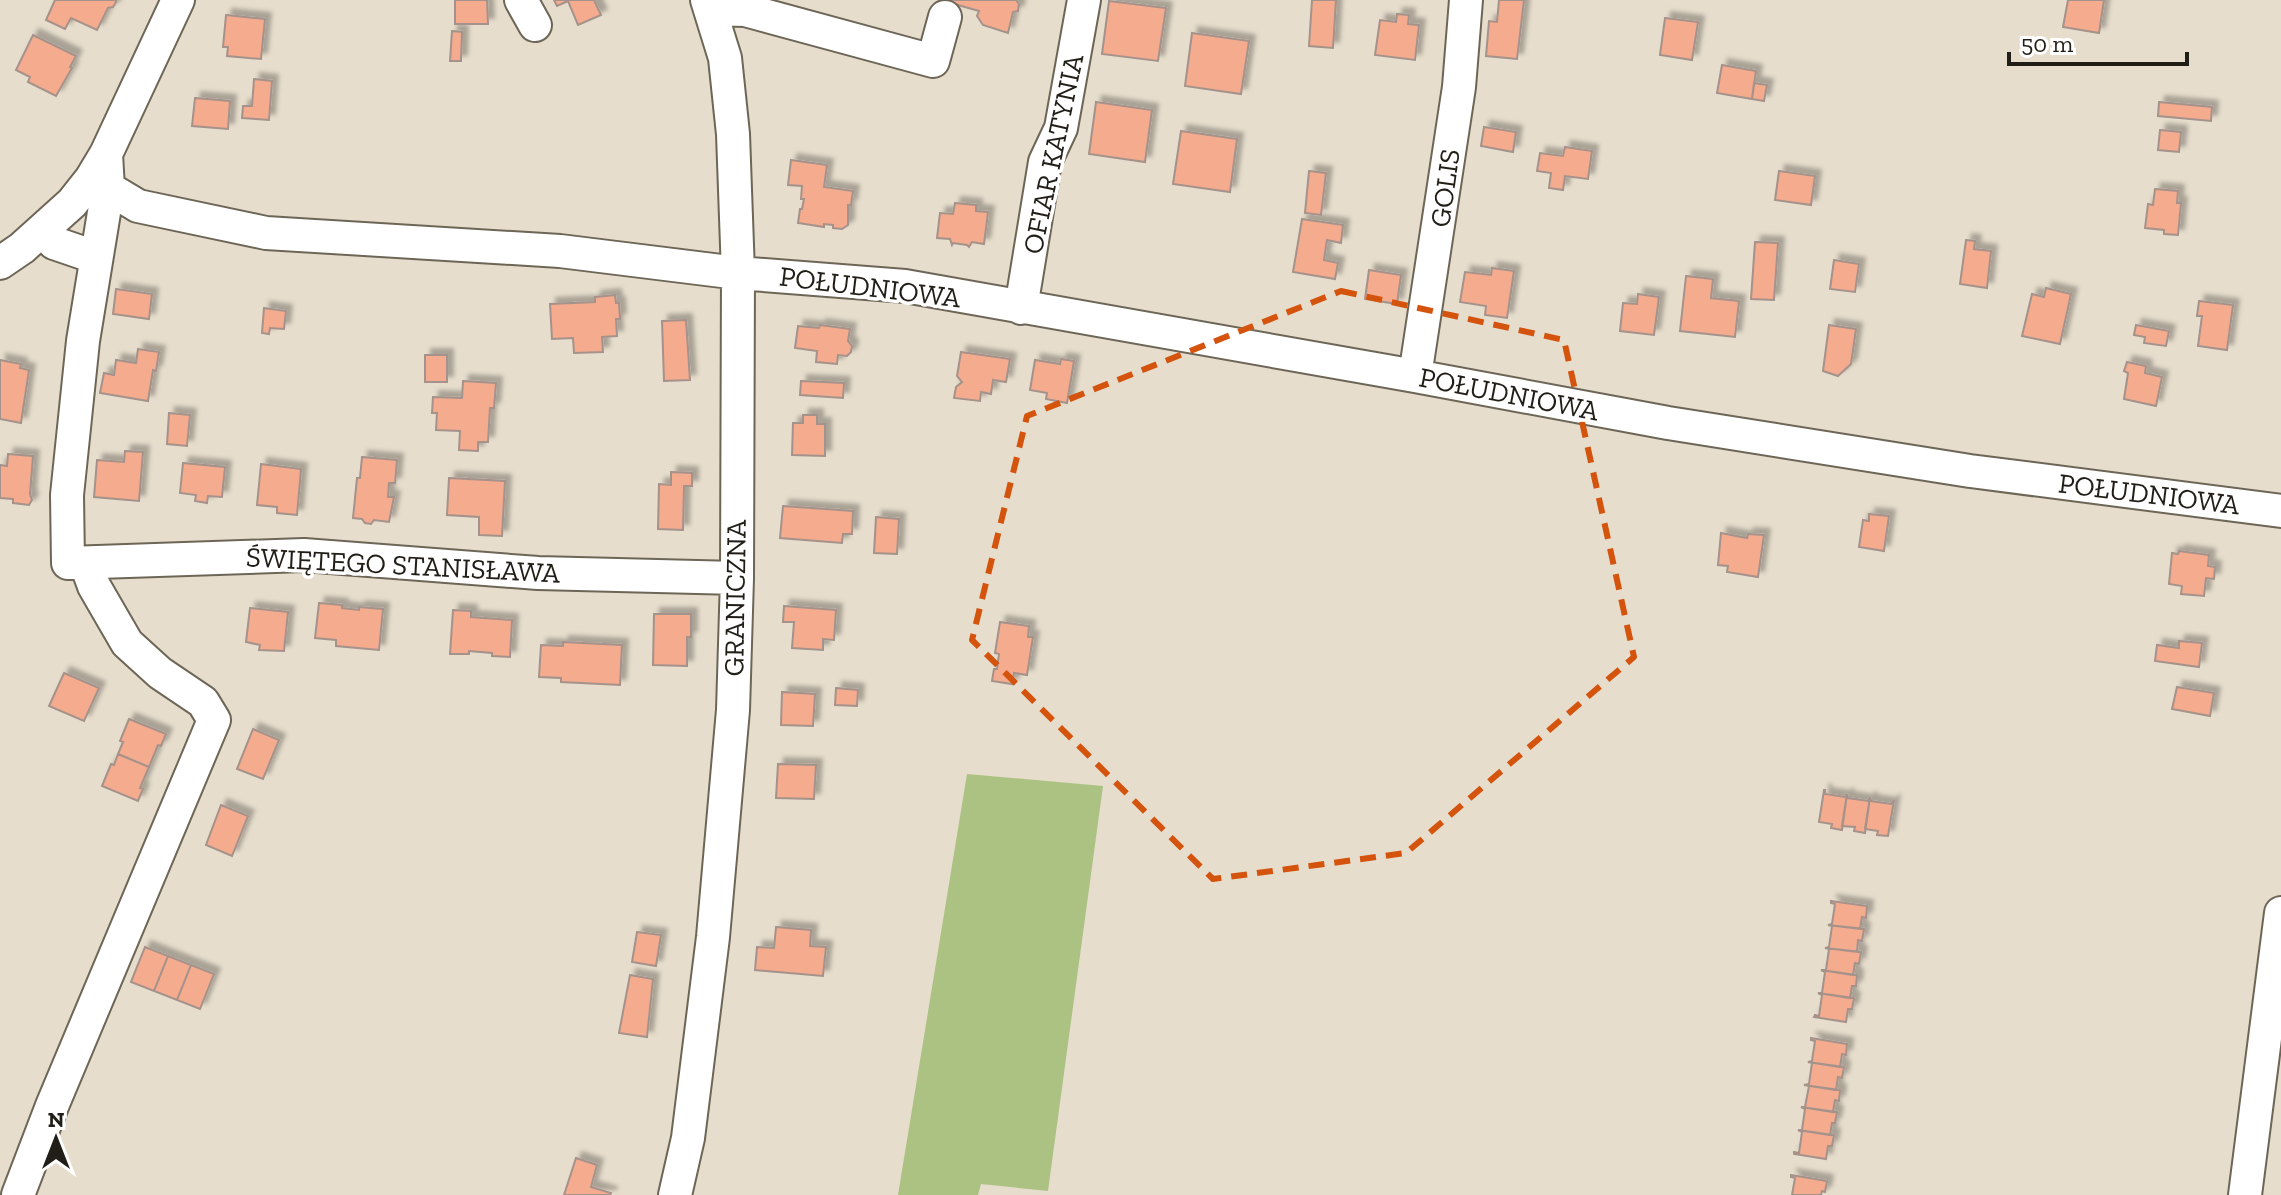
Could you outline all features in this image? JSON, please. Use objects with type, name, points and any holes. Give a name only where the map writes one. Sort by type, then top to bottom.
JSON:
[{"type":"street","points":[[0,263],[22,248],[72,203],[106,154],[178,0]]},
{"type":"street","name":"OFIAR KATYNIA","points":[[1021,308],[1045,162],[1061,128],[1084,0]]},
{"type":"street","name":"GOLIS","points":[[1415,376],[1459,87],[1466,0]]},
{"type":"street","points":[[709,4],[745,10],[933,61],[945,17]]},
{"type":"street","name":"GRANICZNA","points":[[675,1195],[688,1138],[713,937],[733,710],[737,578],[738,273],[733,134],[725,58],[709,4]]},
{"type":"street","points":[[18,1195],[52,1106],[214,720],[203,702],[160,673],[127,643],[77,563],[67,495],[83,341],[108,188],[106,154]]},
{"type":"street","name":"POŁUDNIOWA","points":[[108,188],[138,206],[266,233],[560,251],[738,273],[905,286],[1668,423],[1970,471],[2281,511]]},
{"type":"street","points":[[54,243],[95,257]]},
{"type":"street","name":"ŚWIĘTEGO STANISŁAWA","points":[[77,563],[304,555],[538,573],[737,578]]},
{"type":"street","points":[[2245,1195],[2281,913]]},
{"type":"highlighted area","points":[[1341,291],[1564,340],[1634,657],[1406,853],[1213,879],[972,640],[1027,416]]},
{"type":"green space","points":[[967,774],[1103,786],[1048,1191],[981,1184],[978,1195],[898,1195]]},
{"type":"building","points":[[55,0],[116,2],[108,8],[97,30],[71,18],[65,29],[46,20]]},
{"type":"building","points":[[455,0],[487,0],[488,24],[455,24]]},
{"type":"building","points":[[554,0],[594,0],[601,15],[578,25],[568,1],[557,6]]},
{"type":"building","points":[[940,0],[1016,0],[1019,4],[1018,11],[1013,12],[1008,33],[983,25],[977,16],[979,11]]},
{"type":"building","points":[[1312,0],[1336,0],[1333,48],[1309,46]]},
{"type":"building","points":[[1499,0],[1524,0],[1517,59],[1486,56],[1489,21],[1497,22]]},
{"type":"building","points":[[2068,0],[2104,0],[2099,33],[2063,27]]},
{"type":"building","points":[[1109,1],[1166,8],[1158,61],[1102,54]]},
{"type":"building","points":[[1397,14],[1409,15],[1408,24],[1419,25],[1415,60],[1375,55],[1380,20],[1396,22]]},
{"type":"building","points":[[226,15],[265,19],[261,59],[227,56],[228,47],[223,47]]},
{"type":"building","points":[[1665,18],[1698,22],[1692,60],[1660,55]]},
{"type":"building","points":[[452,31],[462,32],[461,61],[450,61]]},
{"type":"building","points":[[1192,33],[1249,41],[1241,94],[1185,86]]},
{"type":"building","points":[[33,35],[76,56],[56,96],[28,82],[30,77],[16,70]]},
{"type":"building","points":[[1722,65],[1756,71],[1752,99],[1717,93]]},
{"type":"building","points":[[254,79],[272,81],[269,120],[242,118],[243,106],[252,106]]},
{"type":"building","points":[[1754,83],[1767,85],[1764,101],[1752,99]]},
{"type":"building","points":[[195,98],[230,101],[228,129],[192,126]]},
{"type":"building","points":[[1096,102],[1152,110],[1145,162],[1089,154]]},
{"type":"building","points":[[2159,102],[2212,107],[2211,121],[2158,116]]},
{"type":"building","points":[[1484,127],[1516,132],[1513,152],[1481,146]]},
{"type":"building","points":[[2160,130],[2181,132],[2179,152],[2158,150]]},
{"type":"building","points":[[1181,131],[1237,139],[1230,192],[1173,184]]},
{"type":"building","points":[[1565,147],[1592,151],[1588,179],[1565,176],[1563,190],[1549,188],[1551,173],[1537,171],[1540,153],[1563,156]]},
{"type":"building","points":[[791,160],[827,165],[824,187],[853,191],[851,205],[848,205],[848,225],[842,229],[833,228],[833,225],[824,224],[824,227],[798,223],[804,199],[801,199],[802,186],[788,185]]},
{"type":"building","points":[[1309,171],[1326,173],[1321,215],[1305,213]]},
{"type":"building","points":[[1779,171],[1815,176],[1811,205],[1775,200]]},
{"type":"building","points":[[2155,189],[2178,191],[2177,203],[2181,203],[2178,235],[2145,228],[2148,204],[2153,205]]},
{"type":"building","points":[[955,203],[976,205],[976,211],[988,212],[984,244],[972,242],[969,247],[952,245],[950,239],[937,238],[940,213],[953,214]]},
{"type":"building","points":[[1302,219],[1343,225],[1341,243],[1327,240],[1324,260],[1338,263],[1335,279],[1293,272]]},
{"type":"building","points":[[1966,240],[1975,241],[1974,249],[1991,251],[1987,288],[1960,284]]},
{"type":"building","points":[[1755,242],[1778,243],[1774,300],[1751,299]]},
{"type":"building","points":[[1834,260],[1859,264],[1855,292],[1830,289]]},
{"type":"building","points":[[1492,268],[1514,271],[1507,318],[1485,315],[1486,306],[1460,302],[1465,272],[1491,275]]},
{"type":"building","points":[[1369,270],[1401,275],[1397,304],[1365,299]]},
{"type":"building","points":[[1686,276],[1713,279],[1711,298],[1739,301],[1735,337],[1680,331]]},
{"type":"building","points":[[2046,288],[2071,294],[2060,344],[2022,336],[2032,294],[2044,297]]},
{"type":"building","points":[[116,289],[152,294],[149,319],[113,314]]},
{"type":"building","points":[[1638,294],[1659,297],[1654,335],[1620,331],[1623,303],[1637,304]]},
{"type":"building","points":[[615,295],[620,319],[616,319],[617,336],[602,337],[603,352],[574,353],[573,338],[552,339],[550,304],[595,302],[595,297]]},
{"type":"building","points":[[2199,301],[2233,305],[2227,350],[2198,346],[2202,316],[2197,316]]},
{"type":"building","points":[[264,308],[286,311],[284,329],[270,328],[269,334],[262,333]]},
{"type":"building","points":[[686,320],[690,380],[664,381],[662,321]]},
{"type":"building","points":[[820,325],[850,329],[848,341],[852,346],[851,352],[847,356],[838,355],[837,364],[816,362],[817,351],[795,348],[798,326],[819,328]]},
{"type":"building","points":[[1829,325],[1856,329],[1851,364],[1838,376],[1823,371]]},
{"type":"building","points":[[2136,325],[2169,331],[2166,346],[2144,343],[2145,337],[2134,335]]},
{"type":"building","points":[[138,349],[159,352],[148,401],[100,393],[104,373],[114,375],[116,360],[136,363]]},
{"type":"building","points":[[961,352],[1010,359],[1006,382],[993,380],[991,394],[981,392],[980,401],[954,398],[956,387],[962,382],[957,376]]},
{"type":"building","points":[[425,355],[447,355],[447,382],[425,382]]},
{"type":"building","points":[[1061,359],[1074,361],[1067,403],[1046,399],[1047,393],[1030,390],[1035,360],[1060,364]]},
{"type":"building","points":[[0,360],[21,364],[20,368],[29,370],[21,423],[0,419]]},
{"type":"building","points":[[2127,362],[2146,366],[2145,373],[2162,377],[2156,406],[2124,399]]},
{"type":"building","points":[[463,381],[496,383],[494,408],[490,408],[488,442],[478,442],[478,451],[459,450],[460,431],[436,430],[437,413],[432,413],[433,397],[462,398]]},
{"type":"building","points":[[801,381],[844,383],[843,398],[800,395]]},
{"type":"building","points":[[169,413],[190,415],[187,446],[167,444]]},
{"type":"building","points":[[803,415],[817,415],[817,424],[825,424],[825,456],[792,455],[793,423],[803,423]]},
{"type":"building","points":[[125,451],[143,452],[139,501],[94,497],[97,460],[124,462]]},
{"type":"building","points":[[8,454],[33,456],[32,500],[29,505],[0,498],[0,465],[7,466]]},
{"type":"building","points":[[362,457],[397,460],[395,483],[389,483],[388,497],[394,497],[389,522],[374,520],[371,524],[353,518]]},
{"type":"building","points":[[183,463],[225,467],[222,497],[208,496],[207,503],[195,501],[196,495],[180,493]]},
{"type":"building","points":[[261,464],[301,469],[297,515],[277,513],[277,507],[257,505]]},
{"type":"building","points":[[671,472],[692,473],[692,486],[684,486],[683,530],[658,529],[659,484],[671,485]]},
{"type":"building","points":[[449,478],[505,481],[502,536],[479,535],[479,517],[447,515]]},
{"type":"building","points":[[783,506],[853,511],[852,534],[843,534],[842,543],[780,538]]},
{"type":"building","points":[[1869,514],[1889,516],[1884,551],[1859,547],[1863,520],[1869,521]]},
{"type":"building","points":[[876,517],[899,519],[897,554],[874,553]]},
{"type":"building","points":[[1721,533],[1747,538],[1748,534],[1764,535],[1758,577],[1727,572],[1728,566],[1718,565]]},
{"type":"building","points":[[2179,551],[2209,555],[2208,566],[2215,567],[2214,579],[2206,578],[2204,596],[2181,594],[2182,586],[2169,584],[2172,553],[2178,554]]},
{"type":"building","points":[[319,603],[359,610],[359,607],[383,609],[379,650],[336,646],[336,640],[315,638]]},
{"type":"building","points":[[784,606],[836,610],[834,640],[823,639],[823,650],[792,648],[794,622],[783,622]]},
{"type":"building","points":[[250,608],[288,612],[284,651],[259,650],[260,645],[246,642]]},
{"type":"building","points":[[453,610],[471,611],[471,617],[512,620],[510,657],[469,651],[469,654],[450,654]]},
{"type":"building","points":[[654,614],[691,614],[687,666],[653,665]]},
{"type":"building","points":[[1000,622],[1029,626],[1028,637],[1033,637],[1027,675],[1014,673],[1012,684],[992,681],[994,669],[997,669],[999,654],[995,653]]},
{"type":"building","points":[[2179,641],[2202,643],[2199,667],[2155,661],[2157,645],[2179,648]]},
{"type":"building","points":[[563,642],[622,645],[620,685],[561,682],[561,678],[539,677],[541,645],[563,646]]},
{"type":"building","points":[[64,673],[99,688],[84,721],[49,706]]},
{"type":"building","points":[[2177,687],[2214,693],[2210,716],[2172,709]]},
{"type":"building","points":[[836,688],[858,690],[857,706],[835,705]]},
{"type":"building","points":[[782,692],[815,694],[813,726],[781,725]]},
{"type":"building","points":[[129,719],[166,734],[149,767],[118,754]]},
{"type":"building","points":[[253,729],[279,740],[263,779],[237,769]]},
{"type":"building","points":[[118,754],[149,767],[138,801],[102,786]]},
{"type":"building","points":[[778,764],[816,765],[814,799],[776,798]]},
{"type":"building","points":[[1824,790],[1825,794],[1845,797],[1847,794],[1842,830],[1819,822]]},
{"type":"building","points":[[1847,794],[1848,798],[1868,801],[1870,797],[1865,833],[1854,831],[1855,827],[1842,826]]},
{"type":"building","points":[[1870,797],[1871,801],[1891,804],[1894,800],[1888,836],[1865,829]]},
{"type":"building","points":[[221,805],[248,816],[232,856],[206,845]]},
{"type":"building","points":[[1831,901],[1867,906],[1866,918],[1862,917],[1860,929],[1828,925],[1832,924],[1835,904]]},
{"type":"building","points":[[1828,925],[1864,929],[1862,941],[1858,940],[1857,952],[1825,948],[1829,947],[1832,926]]},
{"type":"building","points":[[776,927],[811,930],[810,946],[826,947],[823,976],[755,970],[757,947],[774,948]]},
{"type":"building","points":[[637,932],[661,935],[656,966],[632,962]]},
{"type":"building","points":[[145,947],[168,956],[154,991],[131,982]]},
{"type":"building","points":[[1825,948],[1861,952],[1853,975],[1821,970],[1826,970],[1829,949]]},
{"type":"building","points":[[168,956],[191,965],[177,1000],[154,991]]},
{"type":"building","points":[[191,965],[214,974],[200,1009],[177,1000]]},
{"type":"building","points":[[1821,970],[1857,975],[1850,998],[1818,993],[1822,993],[1825,972]]},
{"type":"building","points":[[630,975],[653,979],[647,1037],[619,1033]]},
{"type":"building","points":[[1818,993],[1854,998],[1846,1022],[1814,1017],[1819,1016],[1822,995]]},
{"type":"building","points":[[1811,1038],[1847,1044],[1840,1067],[1808,1062],[1812,1061],[1815,1041]]},
{"type":"building","points":[[1808,1062],[1844,1067],[1836,1090],[1804,1085],[1809,1084],[1812,1063]]},
{"type":"building","points":[[1804,1085],[1840,1090],[1833,1112],[1801,1107],[1805,1107],[1809,1086]]},
{"type":"building","points":[[1801,1107],[1837,1112],[1830,1135],[1798,1130],[1802,1130],[1805,1109]]},
{"type":"building","points":[[1798,1130],[1834,1135],[1826,1159],[1794,1154],[1799,1153],[1802,1132]]},
{"type":"building","points":[[576,1158],[597,1165],[591,1187],[610,1195],[564,1195]]},
{"type":"building","points":[[1791,1175],[1827,1181],[1825,1192],[1822,1191],[1821,1195],[1792,1195],[1795,1178]]}]
